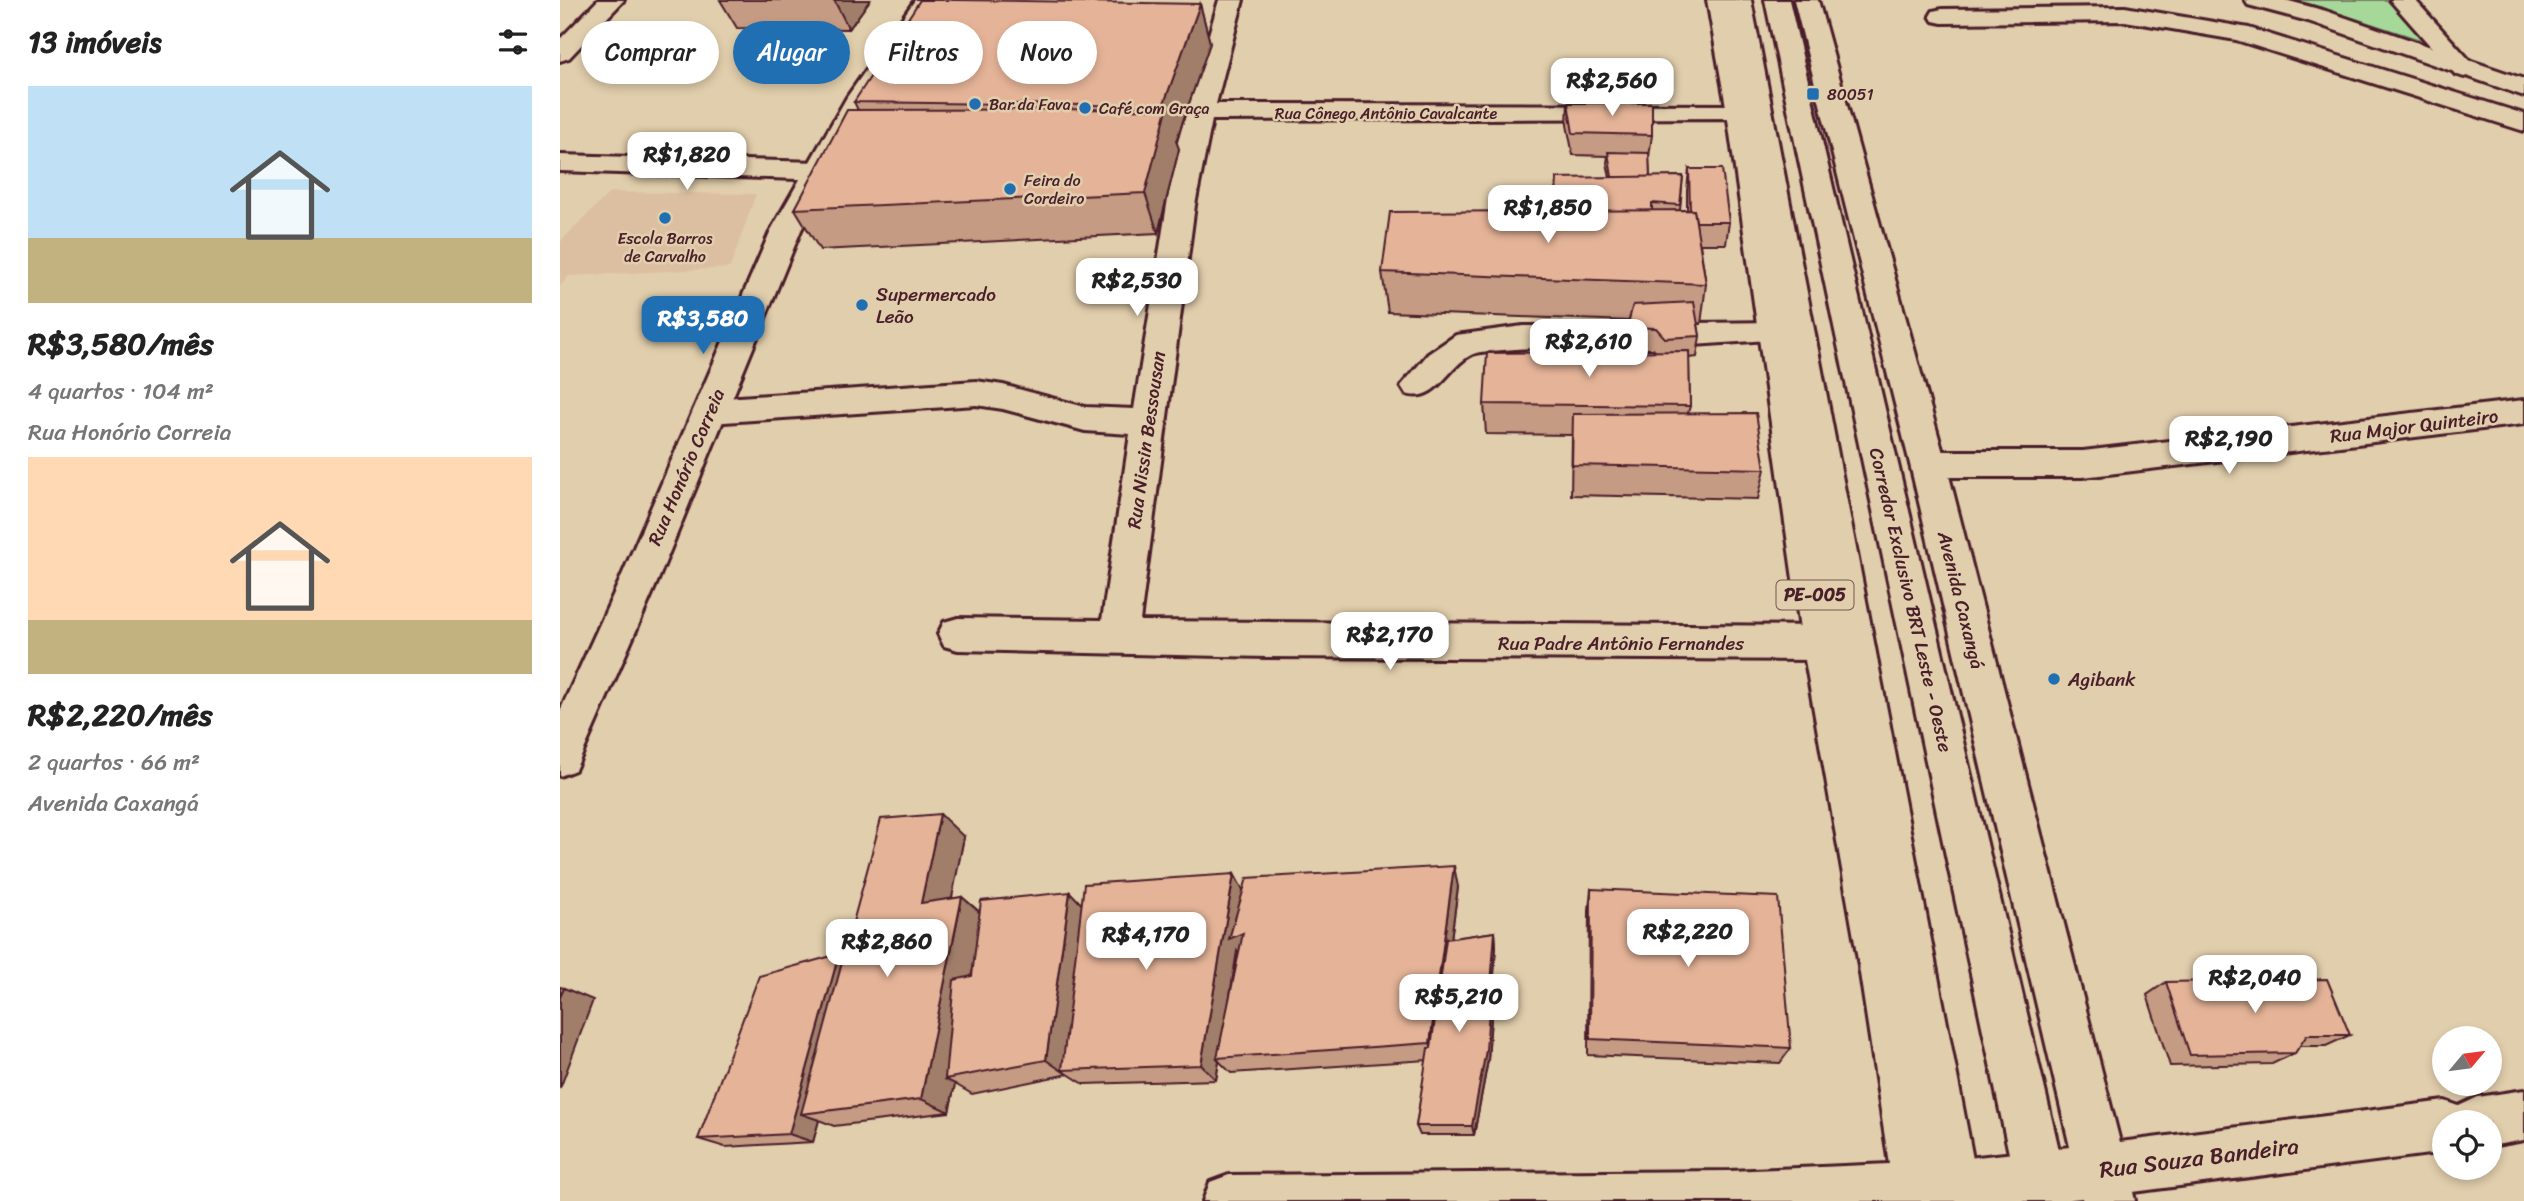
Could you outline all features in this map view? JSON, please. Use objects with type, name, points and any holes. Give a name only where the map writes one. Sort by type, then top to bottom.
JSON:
[{"type":"main road","points":[[560,53],[612,0]]},
{"type":"main road","name":"PE-005","points":[[1719,0],[1740,112],[1822,643],[1882,960],[1937,1194]]},
{"type":"main road","points":[[1739,0],[1937,1194]]},
{"type":"main road","name":"Corredor Exclusivo BRT Leste - Oeste","points":[[1777,0],[2042,1189]]},
{"type":"main road","name":"Avenida Caxangá","points":[[1806,0],[1856,200],[1928,464],[2105,1185]]},
{"type":"main road","points":[[2257,0],[2317,16],[2524,88]]},
{"type":"main road","points":[[2402,0],[2464,69]]},
{"type":"main road","name":"Rua Nissin Bessousan","points":[[1119,635],[1149,422],[1172,205],[1200,112],[1219,11]]},
{"type":"main road","name":"Rua Honório Correia","points":[[560,757],[786,230],[860,97],[927,12]]},
{"type":"main road","points":[[1942,16],[2124,14],[2239,33],[2524,122]]},
{"type":"main road","name":"Rua Cônego Antônio Cavalcante","points":[[1200,112],[1740,112]]},
{"type":"main road","points":[[560,163],[859,172]]},
{"type":"main road","points":[[1849,323],[1856,200]]},
{"type":"main road","points":[[786,230],[820,228]]},
{"type":"main road","points":[[1693,334],[1774,331]]},
{"type":"main road","points":[[1418,386],[1440,362],[1467,343],[1523,337],[1629,337]]},
{"type":"main road","points":[[710,411],[976,393],[1003,397],[1086,419],[1149,422]]},
{"type":"main road","name":"Rua Major Quinteiro","points":[[1928,464],[2083,464],[2524,412]]},
{"type":"main road","name":"Rua Padre Antônio Fernandes","points":[[958,634],[1119,635],[1293,641],[1822,643]]},
{"type":"main road","points":[[2502,1118],[2524,1115]]},
{"type":"main road","name":"Rua Souza Bandeira","points":[[1229,1201],[1937,1194],[2042,1189],[2105,1185],[2204,1159],[2432,1128]]},
{"type":"shaded area","name":"Escola Barros de Carvalho","points":[[610,192],[756,194],[730,268],[569,276],[560,286],[560,242]]},
{"type":"green space","points":[[2291,0],[2393,0],[2430,43],[2309,4]]},
{"type":"building","points":[[920,0],[1200,4],[1163,106],[854,102],[866,84],[983,84],[983,21],[906,21]]},
{"type":"building","points":[[1568,103],[1652,103],[1652,135],[1573,133]]},
{"type":"building","points":[[1167,109],[1145,193],[795,209],[847,110]]},
{"type":"building","points":[[1608,152],[1649,153],[1650,177],[1612,177]]},
{"type":"building","points":[[1689,169],[1722,169],[1729,222],[1696,222],[1694,210],[1690,210]]},
{"type":"building","points":[[1683,176],[1680,205],[1652,203],[1652,211],[1555,211],[1557,178]]},
{"type":"building","points":[[1694,210],[1706,284],[1382,272],[1390,212]]},
{"type":"building","points":[[1694,302],[1700,336],[1665,338],[1656,328],[1627,327],[1633,305]]},
{"type":"building","points":[[1689,351],[1690,406],[1484,404],[1487,353]]},
{"type":"building","points":[[1756,413],[1765,469],[1572,465],[1573,414]]},
{"type":"building","points":[[940,814],[921,903],[962,897],[921,1099],[801,1114],[881,819]]},
{"type":"building","points":[[1454,866],[1430,1043],[1217,1058],[1243,933],[1229,939],[1247,878]]},
{"type":"building","points":[[1234,874],[1201,1065],[1062,1070],[1084,884]]},
{"type":"building","points":[[1591,889],[1778,897],[1791,1048],[1590,1039]]},
{"type":"building","points":[[1070,892],[1046,1060],[945,1079],[954,980],[972,976],[981,901]]},
{"type":"building","points":[[1495,932],[1486,1050],[1472,1126],[1416,1126],[1428,1048],[1431,1048],[1446,939]]},
{"type":"building","points":[[839,954],[789,1134],[698,1139],[759,976]]},
{"type":"building","points":[[2327,979],[2350,1035],[2307,1035],[2295,1053],[2190,1055],[2166,982]]},
{"type":"place","name":"80051","points":[[1813,94]]},
{"type":"place","name":"Bar da Fava","points":[[975,104]]},
{"type":"place","name":"Café com Graça","points":[[1085,108]]},
{"type":"place","name":"Feira do Cordeiro","points":[[1010,189]]},
{"type":"place","name":"Escola Barros de Carvalho","points":[[665,218]]},
{"type":"place","name":"Supermercado Leão","points":[[862,305]]},
{"type":"place","name":"Agibank","points":[[2054,679]]}]
